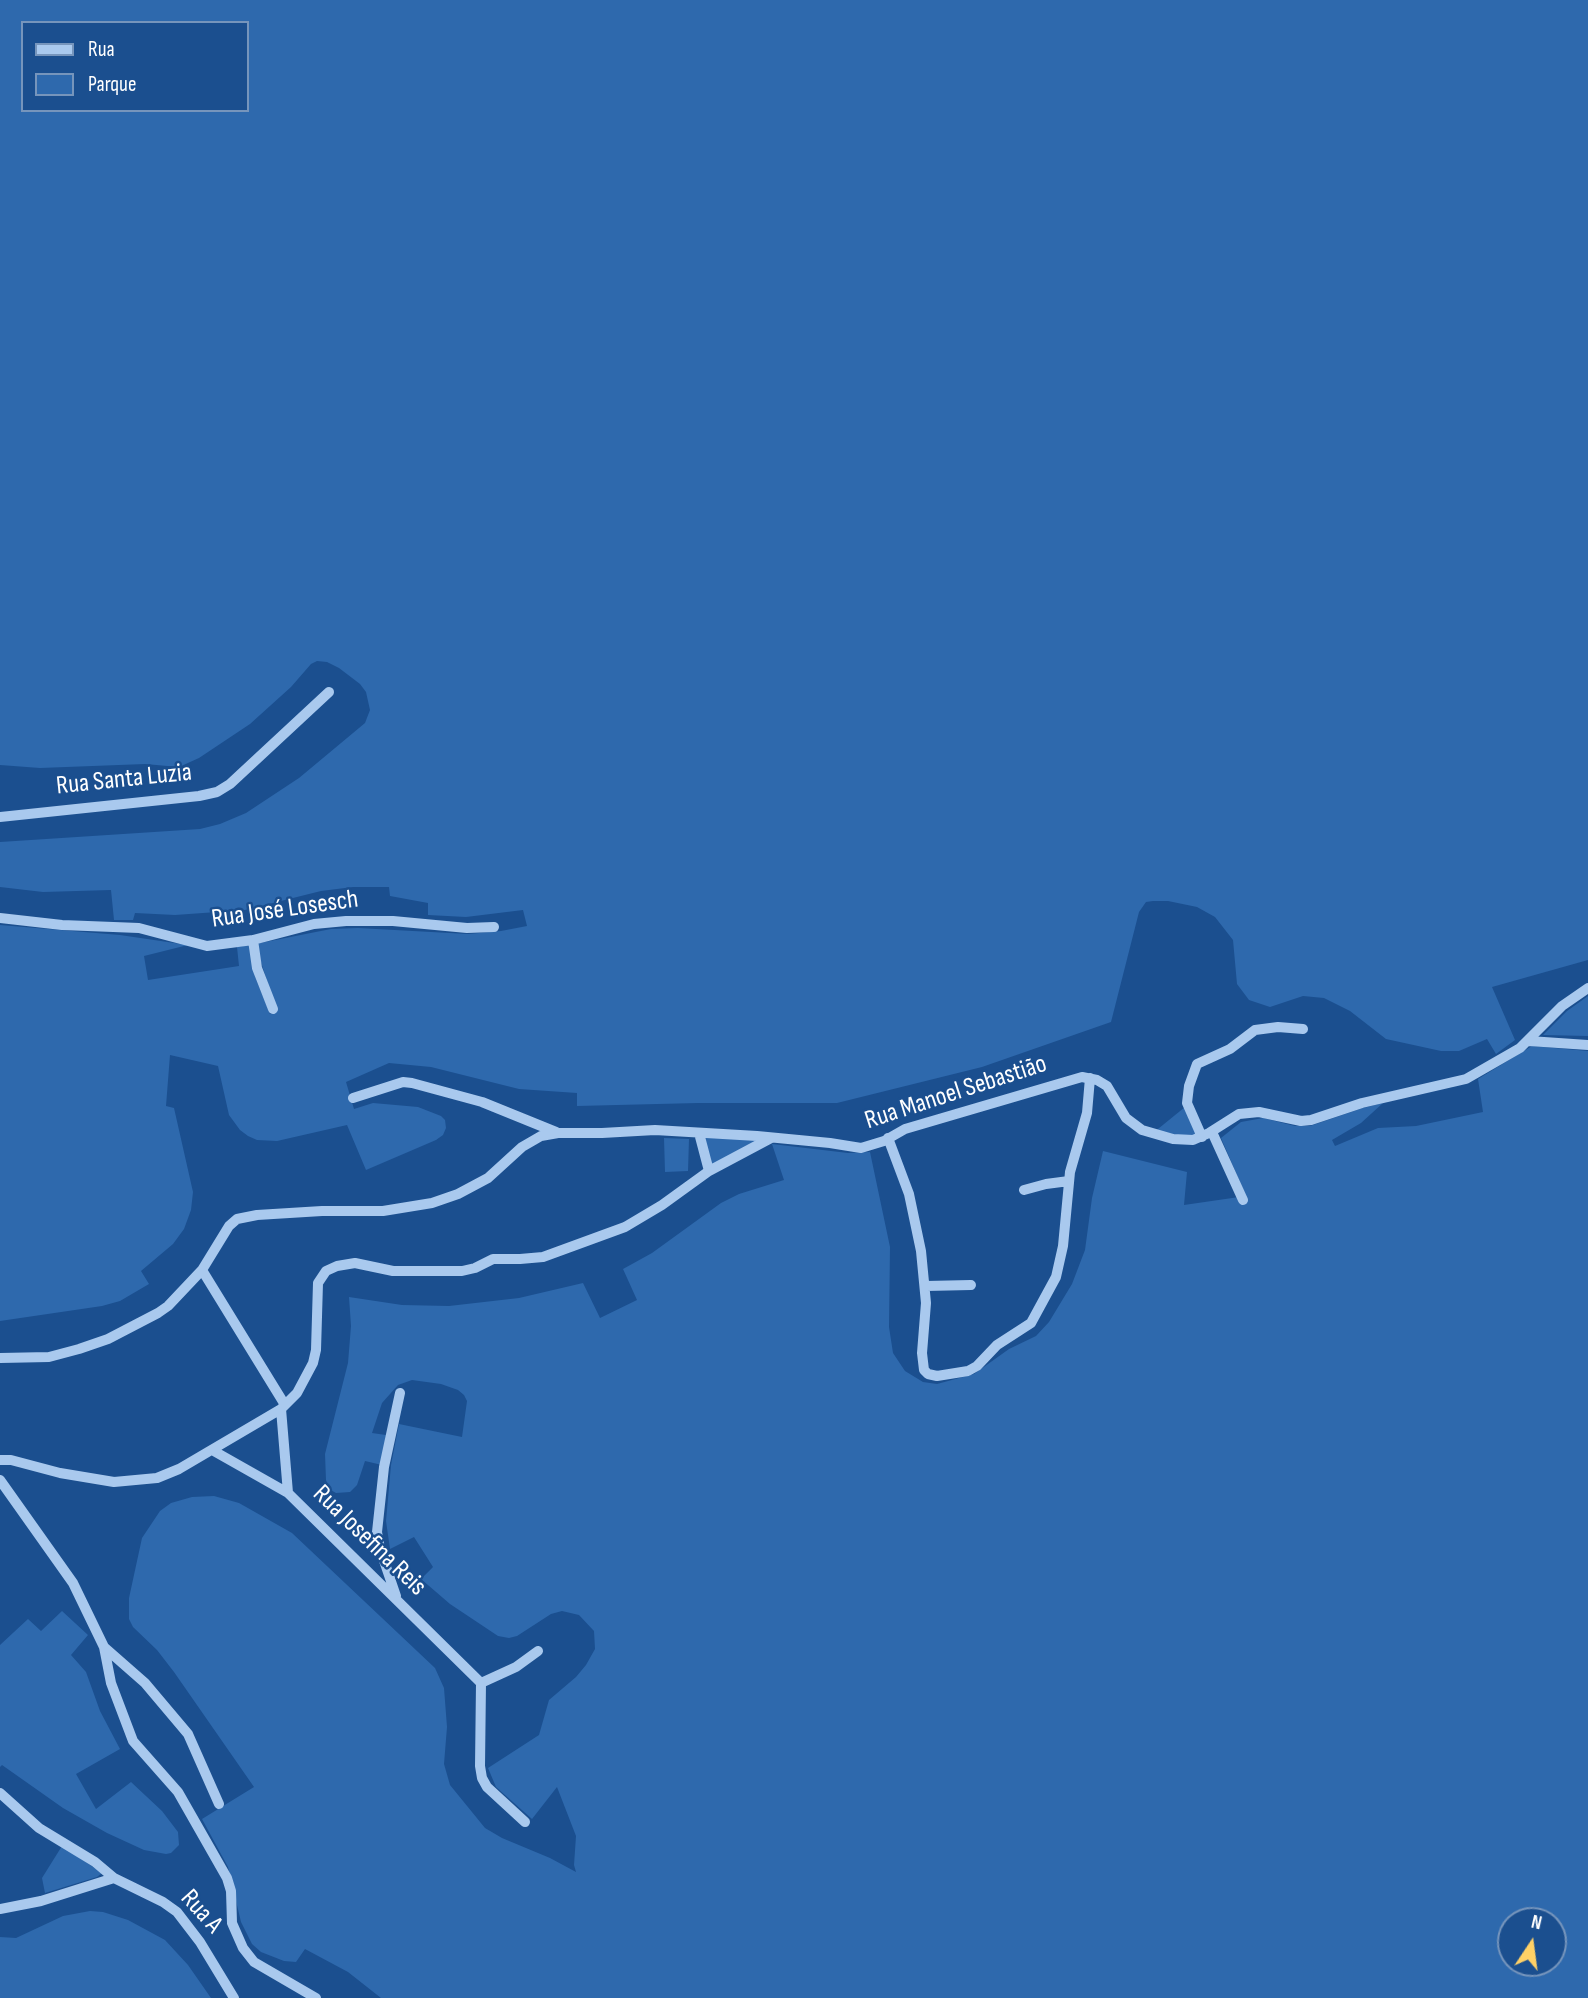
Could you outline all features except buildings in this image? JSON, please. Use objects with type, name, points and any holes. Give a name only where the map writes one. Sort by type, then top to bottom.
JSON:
[{"type":"street","name":"Rua Santa Luzia","points":[[3,814],[199,796],[217,792],[230,784],[329,692]]},
{"type":"street","name":"Rua José Losesch","points":[[0,918],[62,925],[139,928],[207,946],[253,940],[304,926],[346,921],[393,921],[460,928],[494,928]]},
{"type":"street","points":[[253,940],[257,968],[273,1010]]},
{"type":"street","points":[[888,1138],[909,1194],[918,1232],[926,1286],[922,1353],[925,1372],[937,1376],[973,1369],[997,1345],[1033,1321],[1056,1277],[1063,1246],[1071,1163],[1087,1114],[1090,1078],[1107,1086],[1126,1118],[1142,1130],[1176,1140],[1207,1134],[1230,1118],[1245,1112],[1311,1120],[1370,1101],[1472,1076],[1524,1044],[1562,1006],[1588,988]]},
{"type":"street","points":[[1242,1200],[1207,1134],[1187,1103],[1189,1086],[1198,1064],[1230,1049],[1255,1030],[1278,1027],[1303,1029]]},
{"type":"street","points":[[1524,1044],[1588,1045]]},
{"type":"street","name":"Rua Manoel Sebastião","points":[[558,1133],[655,1130],[830,1143],[859,1148],[870,1146],[900,1130],[1072,1078],[1090,1078]]},
{"type":"street","points":[[353,1098],[403,1082],[412,1083],[482,1102],[558,1133]]},
{"type":"street","points":[[0,1358],[49,1357],[108,1339],[167,1306],[202,1270],[229,1226],[242,1217],[383,1210],[432,1203],[458,1194],[488,1178],[531,1140],[558,1133]]},
{"type":"street","points":[[699,1133],[709,1171]]},
{"type":"street","points":[[0,1460],[11,1460],[90,1479],[131,1482],[157,1478],[179,1469],[283,1407],[297,1393],[313,1363],[318,1329],[318,1283],[326,1271],[347,1263],[355,1263],[393,1271],[462,1271],[494,1259],[543,1256],[625,1227],[662,1205],[709,1171],[771,1138]]},
{"type":"street","points":[[1024,1190],[1069,1181]]},
{"type":"street","points":[[202,1270],[283,1407],[288,1493]]},
{"type":"street","points":[[926,1286],[971,1285]]},
{"type":"street","points":[[396,1598],[377,1532],[384,1467],[400,1393]]},
{"type":"street","name":"Rua Josefina Reis","points":[[212,1450],[288,1493],[481,1683]]},
{"type":"street","points":[[0,1480],[73,1583],[104,1647],[111,1683],[133,1741],[178,1792],[227,1878],[231,1891],[232,1923],[243,1948],[254,1962],[316,1998]]},
{"type":"street","points":[[104,1647],[145,1684],[188,1734],[196,1758],[219,1804]]},
{"type":"street","points":[[525,1822],[487,1787],[482,1778],[481,1683],[516,1667],[538,1651]]},
{"type":"street","name":"Rua A","points":[[0,1793],[31,1822],[100,1866],[114,1878],[163,1902],[180,1915],[234,1998]]},
{"type":"street","points":[[0,1909],[41,1901],[114,1878]]},
{"type":"green space","points":[[0,0],[1588,0],[1588,960],[1492,987],[1515,1040],[1496,1054],[1487,1039],[1459,1051],[1441,1051],[1386,1039],[1350,1011],[1324,998],[1303,996],[1270,1007],[1249,1000],[1237,984],[1233,940],[1215,917],[1197,907],[1153,901],[1146,902],[1139,912],[1111,1022],[982,1067],[837,1103],[577,1106],[577,1093],[519,1089],[431,1067],[389,1063],[346,1082],[354,1109],[373,1103],[418,1107],[441,1116],[445,1120],[446,1128],[443,1135],[436,1140],[366,1170],[347,1125],[277,1141],[257,1140],[248,1136],[229,1115],[218,1066],[170,1055],[166,1106],[174,1108],[193,1192],[191,1210],[184,1229],[173,1244],[141,1271],[149,1284],[120,1301],[102,1306],[0,1321],[0,925],[120,935],[188,945],[144,956],[148,980],[239,966],[237,947],[250,945],[256,979],[270,1014],[277,1011],[255,944],[331,929],[468,934],[527,926],[523,910],[466,917],[428,915],[428,903],[390,896],[389,887],[353,887],[321,891],[245,910],[175,915],[135,913],[133,920],[114,920],[111,890],[43,892],[0,887],[0,842],[200,829],[246,813],[299,778],[365,723],[370,710],[366,692],[360,684],[327,662],[317,661],[311,664],[291,687],[250,724],[199,758],[179,767],[145,764],[40,768],[0,765]]},
{"type":"green space","points":[[1588,996],[1588,1036],[1543,1035],[1567,1011]]},
{"type":"green space","points":[[1532,1046],[1588,1051],[1588,1998],[381,1998],[348,1972],[305,1949],[296,1962],[284,1961],[261,1952],[252,1944],[241,1922],[228,1867],[202,1819],[254,1787],[174,1672],[157,1650],[133,1627],[129,1619],[129,1598],[142,1538],[160,1511],[171,1503],[192,1497],[214,1496],[239,1503],[292,1533],[435,1668],[444,1688],[447,1727],[444,1764],[450,1785],[485,1828],[576,1872],[576,1836],[557,1787],[532,1819],[496,1787],[488,1768],[539,1735],[549,1700],[576,1677],[595,1649],[594,1631],[579,1615],[562,1611],[551,1614],[517,1636],[498,1636],[450,1604],[421,1579],[433,1567],[414,1537],[390,1549],[386,1521],[391,1465],[399,1424],[462,1437],[467,1401],[458,1390],[441,1384],[412,1380],[398,1385],[382,1403],[372,1433],[386,1435],[382,1465],[365,1461],[357,1485],[350,1492],[336,1493],[329,1489],[325,1454],[348,1363],[351,1326],[349,1297],[402,1305],[449,1306],[519,1298],[583,1283],[600,1318],[637,1300],[623,1269],[652,1253],[721,1203],[739,1194],[784,1180],[772,1144],[848,1153],[870,1152],[890,1247],[889,1327],[893,1353],[905,1371],[923,1382],[937,1384],[974,1374],[1009,1349],[1036,1336],[1049,1322],[1072,1284],[1085,1250],[1092,1198],[1103,1151],[1187,1172],[1184,1205],[1246,1196],[1221,1138],[1241,1122],[1263,1118],[1295,1126],[1310,1126],[1383,1103],[1361,1123],[1332,1140],[1335,1146],[1378,1128],[1416,1126],[1483,1112],[1478,1079]]},
{"type":"green space","points":[[1185,1107],[1201,1137],[1153,1133]]},
{"type":"green space","points":[[702,1135],[762,1140],[709,1169]]},
{"type":"green space","points":[[664,1138],[689,1139],[688,1171],[665,1172]]},
{"type":"green space","points":[[62,1611],[88,1635],[71,1655],[86,1672],[100,1711],[120,1749],[76,1774],[96,1809],[131,1782],[162,1811],[178,1832],[179,1845],[171,1853],[144,1850],[107,1833],[63,1808],[2,1765],[0,1767],[0,1645],[28,1619],[41,1631]]},
{"type":"green space","points":[[62,1846],[102,1873],[97,1877],[45,1893],[42,1878]]},
{"type":"green space","points":[[90,1911],[128,1920],[165,1940],[188,1965],[211,1998],[0,1998],[0,1937],[16,1938],[63,1916]]}]
